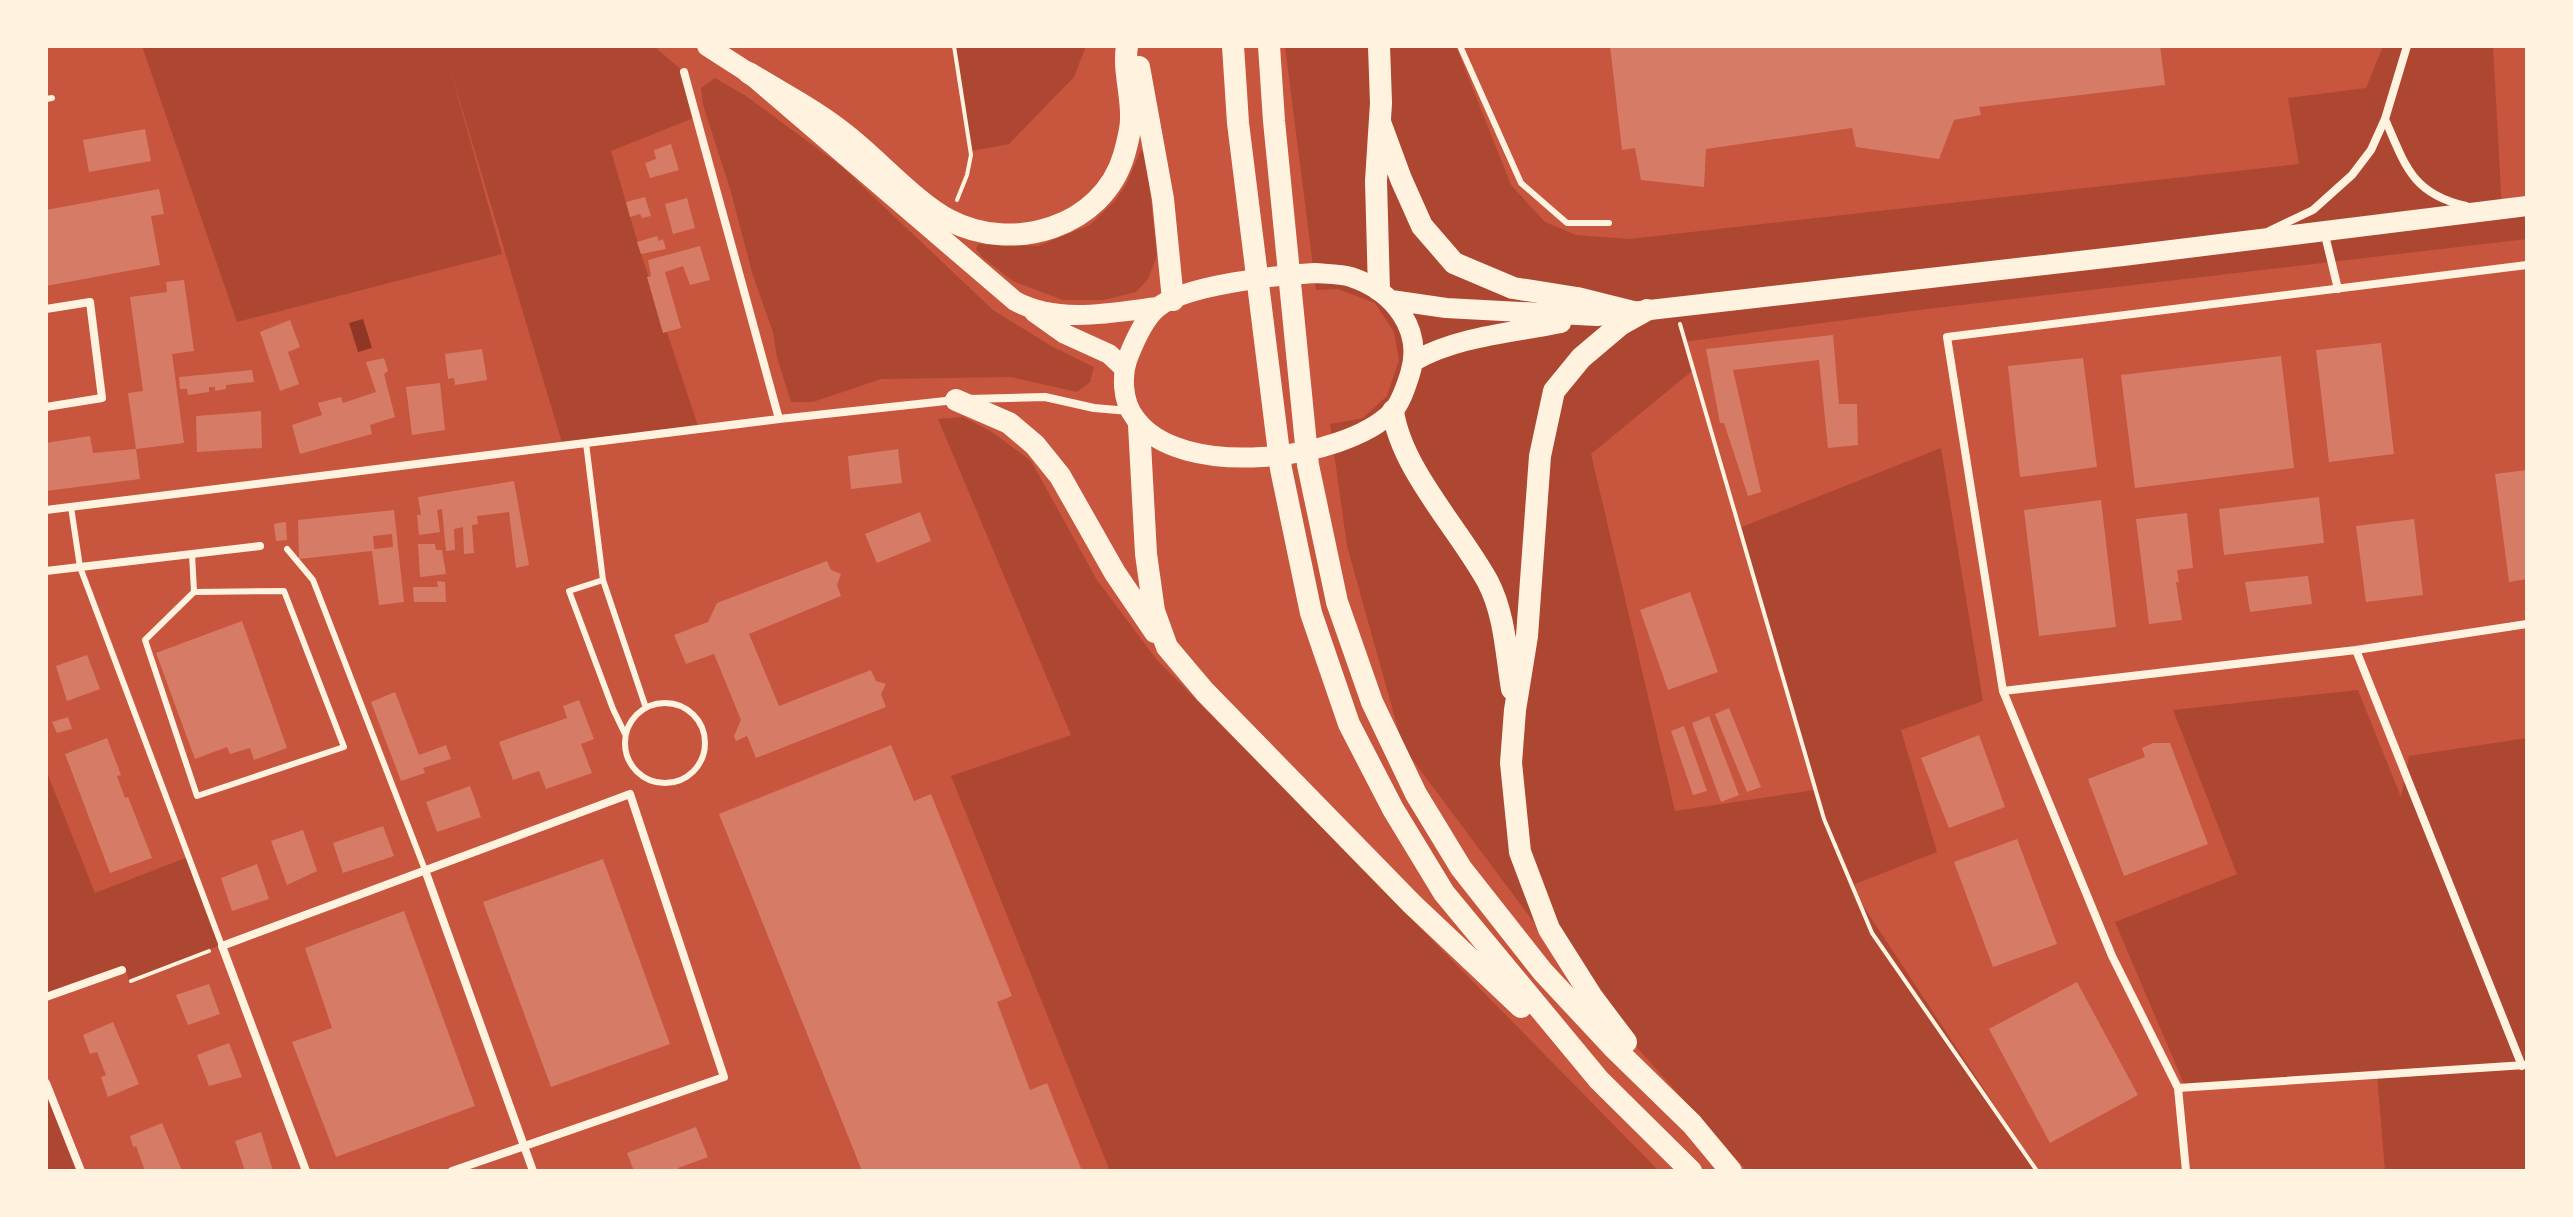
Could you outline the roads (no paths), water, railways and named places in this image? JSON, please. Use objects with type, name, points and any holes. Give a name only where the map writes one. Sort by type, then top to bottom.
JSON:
[{"type":"highway","points":[[749,73],[844,132],[949,221],[978,231],[1019,236],[1048,230],[1082,214],[1103,195],[1123,158],[1131,120],[1127,46]]},
{"type":"highway","points":[[1137,46],[1163,199],[1165,304]]},
{"type":"highway","points":[[1233,46],[1238,123],[1281,469],[1311,613],[1349,724],[1393,809],[1444,893],[1599,1080]]},
{"type":"highway","points":[[1269,46],[1308,465],[1337,602],[1372,702],[1416,794],[1461,868],[1543,972],[1613,1047],[1692,1124]]},
{"type":"highway","points":[[1379,46],[1380,122],[1376,181],[1385,295]]},
{"type":"highway","points":[[1380,122],[1422,226],[1454,263],[1513,288],[1640,311]]},
{"type":"highway","points":[[1640,311],[1581,358],[1554,391],[1540,456],[1527,636],[1515,710],[1511,763],[1520,852],[1549,929],[1600,1008],[1731,1171]]},
{"type":"highway","points":[[956,400],[1009,423],[1035,445],[1060,476],[1139,610],[1205,692],[1412,904],[1691,1171]]},
{"type":"highway","points":[[1393,411],[1396,433],[1410,460],[1488,583],[1500,612],[1515,710]]},
{"type":"highway","points":[[1135,418],[1146,554],[1154,611],[1167,647]]},
{"type":"main road","points":[[707,46],[749,73],[994,285],[1065,334],[1109,354],[1124,368]]},
{"type":"main road","points":[[1414,361],[1454,343],[1597,316],[2527,206]]},
{"type":"main road","points":[[1034,312],[1097,315],[1165,304],[1187,294],[1271,275],[1315,273],[1349,276],[1385,295],[1487,311],[1597,316]]},
{"type":"main road","points":[[1165,304],[1141,332],[1124,368],[1125,389],[1135,418],[1165,444],[1196,455],[1288,454],[1327,447],[1363,434],[1393,411],[1414,361],[1413,340],[1406,318],[1385,295]]},
{"type":"street","points":[[2256,238],[2313,210],[2352,175],[2371,150],[2385,119],[2407,46]]},
{"type":"street","points":[[684,72],[779,419]]},
{"type":"street","points":[[2385,119],[2402,161],[2414,180],[2430,194],[2479,211]]},
{"type":"street","points":[[2324,230],[2338,289]]},
{"type":"street","points":[[2186,1171],[2178,1088],[2112,956],[2003,691],[1947,337],[2527,265]]},
{"type":"street","points":[[46,309],[90,302],[102,398],[46,407]]},
{"type":"street","points":[[46,510],[779,419],[994,396],[1045,397],[1135,418]]},
{"type":"street","points":[[46,571],[260,546]]},
{"type":"street","points":[[2003,691],[2356,650],[2527,624]]},
{"type":"street","points":[[2178,1088],[2524,1065],[2356,650]]},
{"type":"street","points":[[306,1171],[222,946],[630,794],[724,1077],[452,1171]]},
{"type":"street","points":[[425,870],[533,1171]]},
{"type":"street","points":[[46,997],[122,970]]},
{"type":"street","points":[[46,1083],[81,1171]]},
{"type":"lane","points":[[1460,46],[1521,183],[1567,223],[1609,223]]},
{"type":"lane","points":[[586,443],[603,580],[646,708]]},
{"type":"lane","points":[[71,507],[80,567],[222,946]]},
{"type":"lane","points":[[287,549],[313,580],[425,870]]},
{"type":"lane","points":[[192,554],[194,592],[145,640],[197,796],[344,747],[284,591],[194,592]]},
{"type":"lane","points":[[603,580],[569,591],[613,709],[626,735]]},
{"type":"lane","points":[[673,704],[696,717],[703,729],[703,756],[697,768],[687,777],[675,783],[661,784],[648,780],[629,761],[625,748],[626,735],[637,715],[646,708],[673,704]]}]
